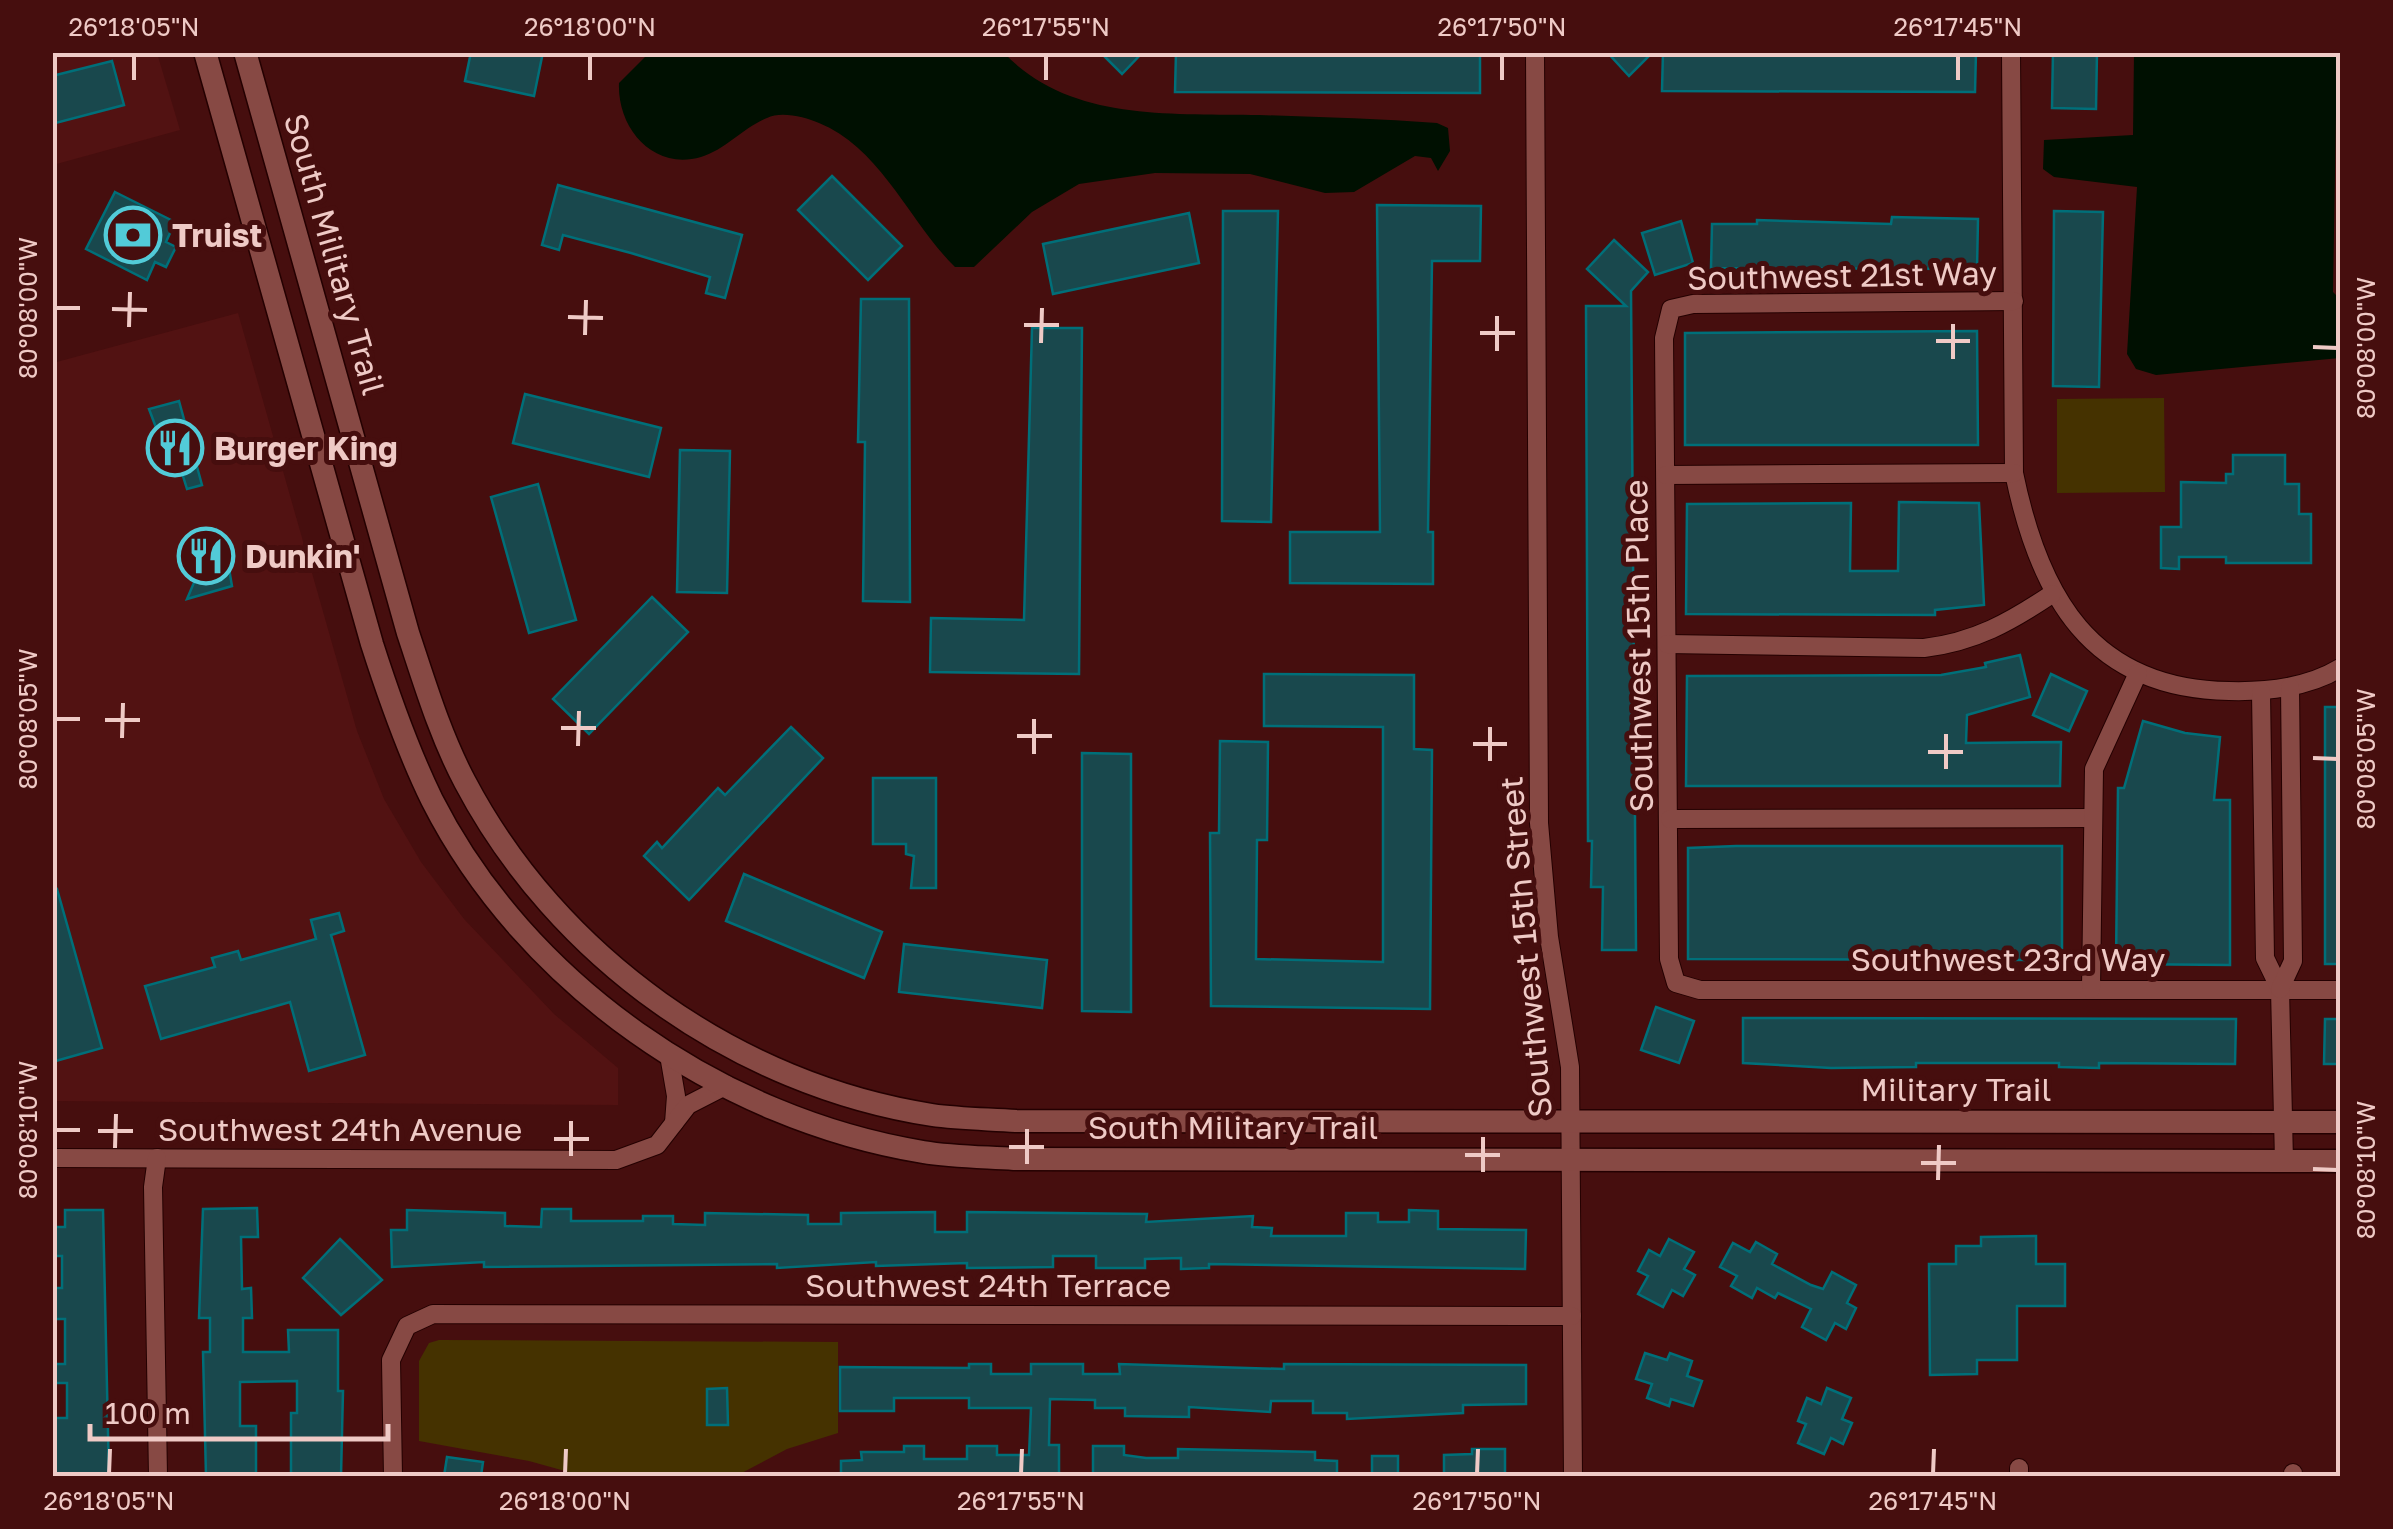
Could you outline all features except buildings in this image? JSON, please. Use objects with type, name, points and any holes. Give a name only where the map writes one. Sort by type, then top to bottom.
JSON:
[{"type":"street","name":"South Military Trail","points":[[205,52],[372,644],[410,752],[461,847],[526,936],[571,982],[669,1054],[785,1114],[924,1152],[1014,1159],[1572,1161]]},
{"type":"street","name":"South Military Trail","points":[[245,52],[438,724],[466,784],[506,850],[590,948],[658,1002],[717,1040],[798,1079],[933,1115],[1016,1121],[1571,1121]]},
{"type":"street","name":"Southwest 15th Street","points":[[1535,52],[1538,823],[1549,937],[1570,1067],[1573,1476]]},
{"type":"street","points":[[2010,52],[2014,473],[2026,534],[2052,594],[2081,634],[2138,673],[2186,690],[2261,692],[2290,687],[2340,668]]},
{"type":"street","name":"Southwest 21st Way","points":[[1671,309],[1693,304],[2014,300]]},
{"type":"street","name":"Southwest 15th Place","points":[[1671,309],[1664,338],[1669,959],[1676,983]]},
{"type":"street","points":[[1666,475],[2014,473]]},
{"type":"street","points":[[1667,644],[1924,648],[1962,644],[2005,625],[2052,594]]},
{"type":"street","points":[[2091,988],[2094,769],[2138,673]]},
{"type":"street","points":[[2280,990],[2293,961],[2290,687]]},
{"type":"street","points":[[2261,692],[2265,958],[2280,990],[2284,1161]]},
{"type":"street","points":[[1670,819],[2093,818]]},
{"type":"street","name":"Southwest 23rd Way","points":[[1676,983],[1700,990],[2340,990]]},
{"type":"street","points":[[669,1054],[676,1096],[674,1124]]},
{"type":"street","name":"Southwest 24th Avenue","points":[[52,1158],[616,1160],[657,1146],[700,1096],[727,1085]]},
{"type":"street","name":"Military Trail","points":[[1571,1121],[2340,1122]]},
{"type":"street","points":[[157,1158],[153,1187],[158,1476]]},
{"type":"street","points":[[1572,1161],[2340,1161]]},
{"type":"street","name":"Southwest 24th Terrace","points":[[393,1476],[391,1360],[407,1326],[433,1314],[1572,1316]]},
{"type":"shaded area","points":[[650,52],[1004,53],[1059,92],[1090,102],[1157,113],[1437,123],[1448,128],[1450,151],[1438,171],[1431,158],[1415,156],[1354,192],[1325,193],[1250,174],[1155,173],[1079,184],[1032,212],[974,267],[955,267],[860,150],[813,121],[773,116],[701,157],[667,158],[653,151],[641,142],[624,115],[619,83]]},
{"type":"shaded area","points":[[53,53],[157,53],[180,130],[53,165]]},
{"type":"shaded area","points":[[2134,53],[2337,53],[2333,292],[2340,299],[2340,358],[2156,375],[2136,369],[2127,354],[2137,187],[2054,177],[2043,169],[2044,140],[2133,135]]},
{"type":"shaded area","points":[[238,313],[357,731],[384,799],[421,862],[464,919],[554,1014],[618,1068],[618,1105],[53,1101],[53,363]]},
{"type":"shaded area","points":[[2164,398],[2165,492],[2057,493],[2057,399]]},
{"type":"shaded area","points":[[838,1342],[838,1433],[787,1449],[736,1476],[583,1476],[529,1461],[419,1441],[419,1361],[429,1343]]},
{"type":"place","name":"Truist","points":[[133,235]]},
{"type":"place","name":"Burger King","points":[[175,448]]},
{"type":"place","name":"Dunkin'","points":[[206,556]]}]
